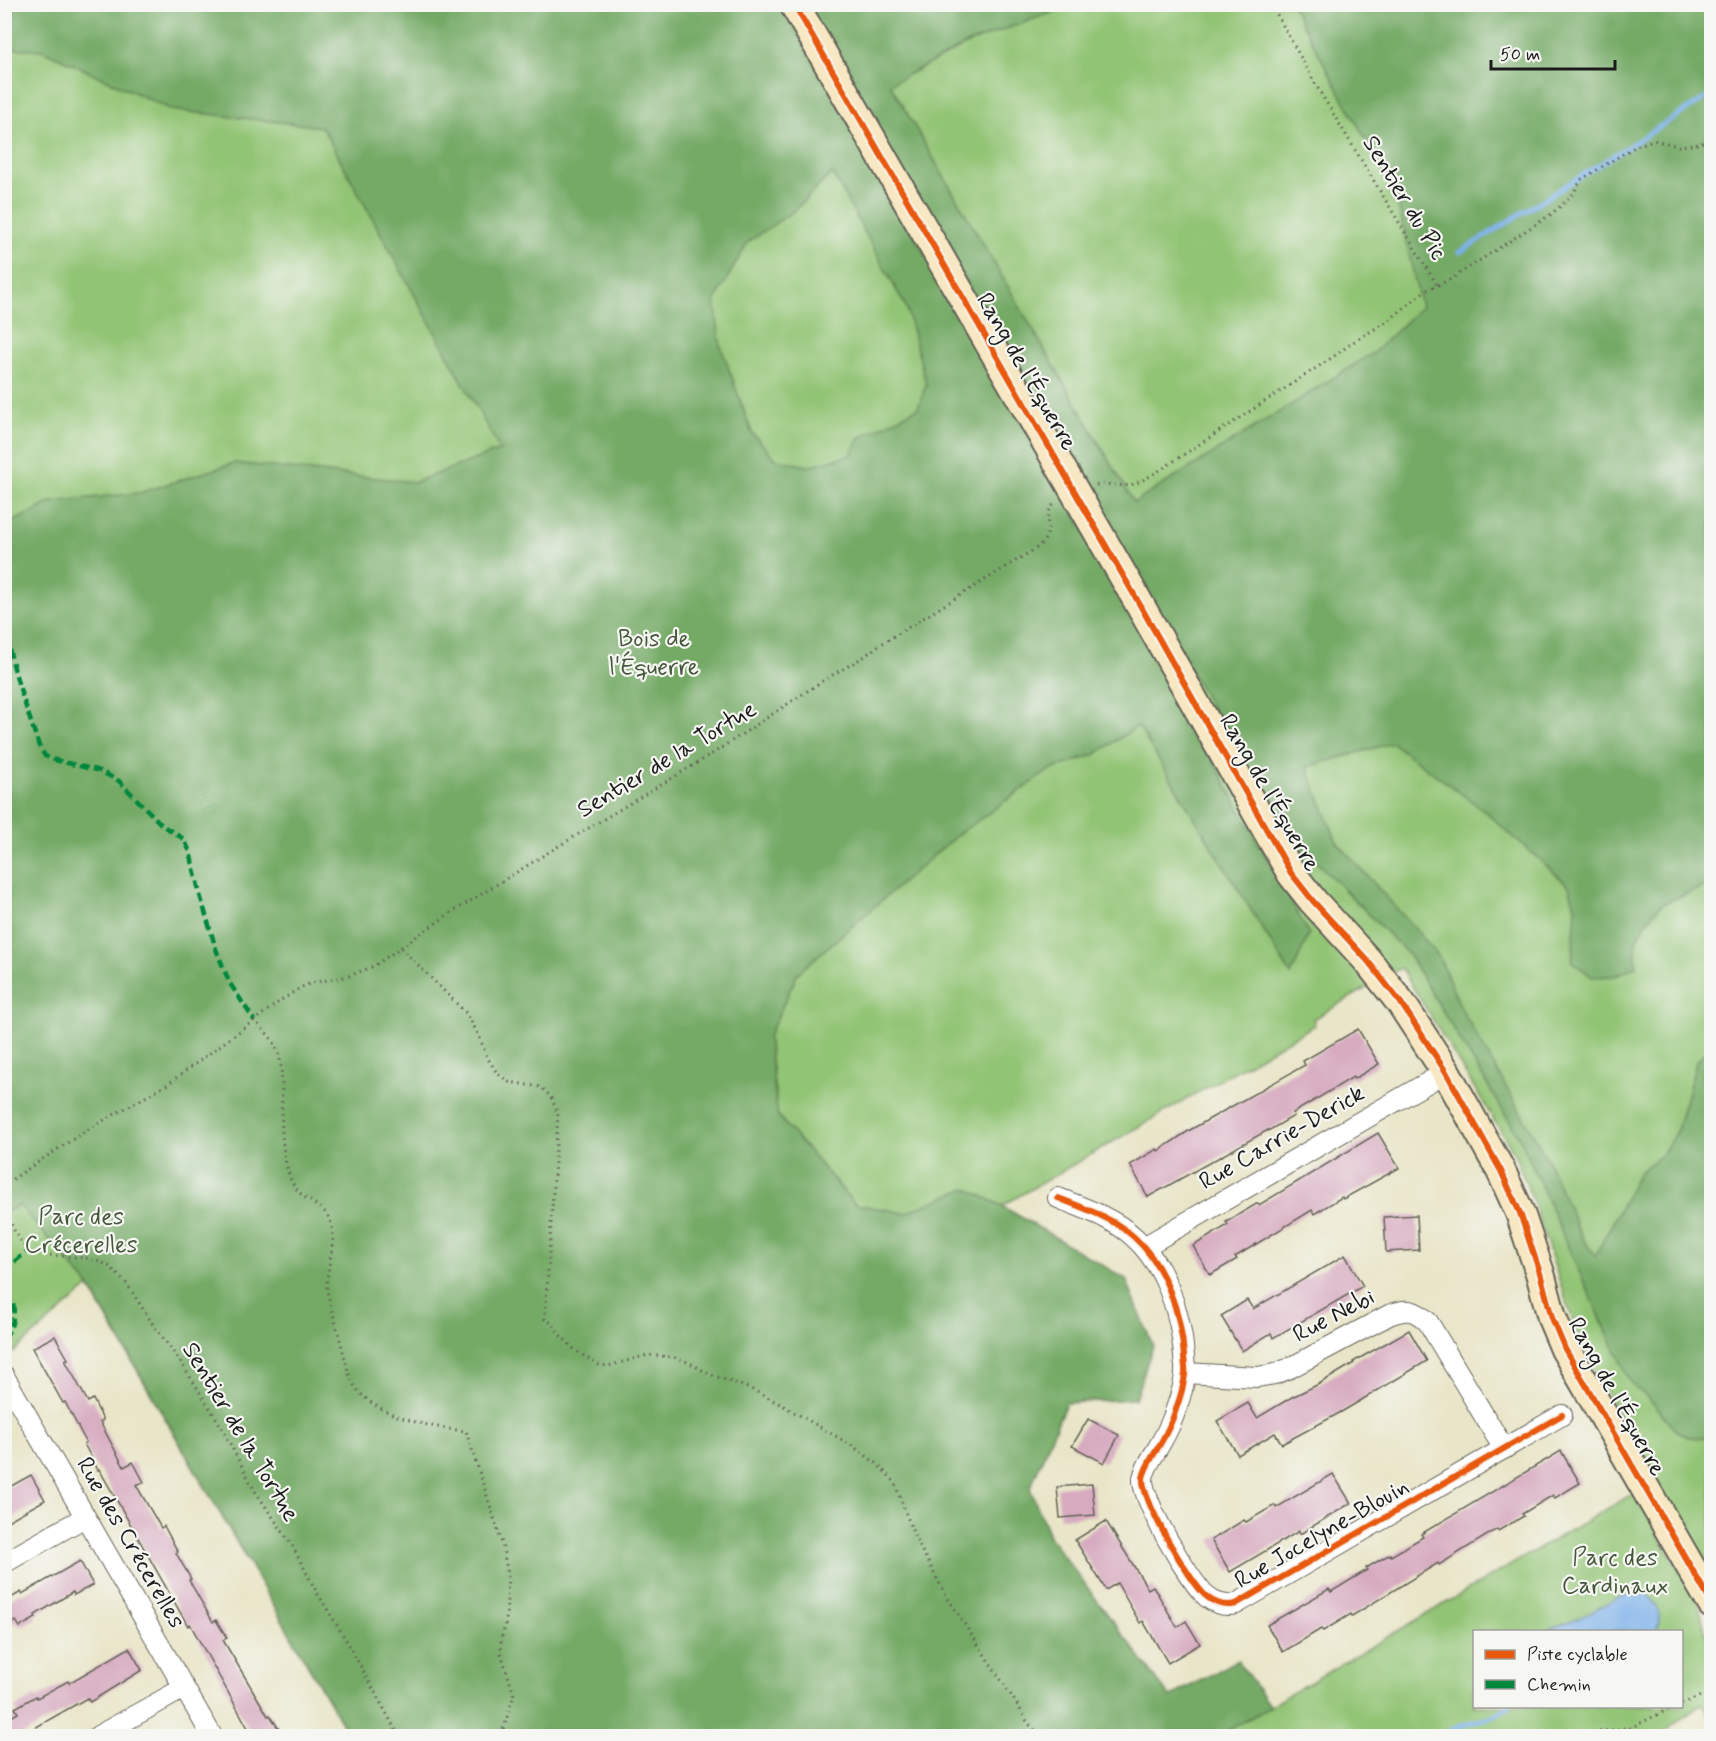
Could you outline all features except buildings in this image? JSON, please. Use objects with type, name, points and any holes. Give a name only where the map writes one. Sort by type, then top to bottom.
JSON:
[{"type":"street","name":"Rang de l'Équerre","points":[[794,4],[1292,873],[1313,901],[1367,960],[1401,1003],[1446,1072],[1501,1171],[1520,1213],[1552,1318],[1565,1349],[1710,1605]]},
{"type":"street","name":"Rue Carrie-Derick","points":[[1144,1247],[1446,1072]]},
{"type":"street","name":"Rue Jocelyne-Blouin","points":[[1058,1198],[1102,1216],[1133,1236],[1144,1247],[1166,1283],[1178,1313],[1185,1373],[1170,1426],[1147,1466],[1143,1476],[1143,1486],[1149,1506],[1194,1582],[1208,1598],[1217,1603],[1227,1606],[1246,1599],[1562,1416]]},
{"type":"street","name":"Rue Nebi","points":[[1185,1373],[1257,1377],[1275,1374],[1389,1315],[1407,1310],[1416,1312],[1428,1322],[1504,1449]]},
{"type":"street","name":"Rue des Crécerelles","points":[[4,1376],[212,1737]]},
{"type":"street","points":[[4,1563],[86,1517]]},
{"type":"street","points":[[99,1737],[184,1688]]},
{"type":"path","points":[[1093,486],[1107,483],[1128,486],[1157,472],[1324,364],[1353,342],[1375,330],[1425,291],[1437,285]]},
{"type":"path","points":[[401,948],[467,1014],[487,1057],[497,1072],[509,1082],[542,1087],[551,1097],[558,1114],[545,1319],[553,1324],[560,1335],[576,1351],[599,1365],[608,1366],[648,1355],[673,1357],[690,1363],[709,1374],[751,1389],[851,1445],[876,1462],[894,1481],[915,1538],[947,1597],[1024,1716],[1041,1737]]},
{"type":"path","points":[[254,1020],[275,1045],[281,1060],[283,1154],[288,1171],[294,1186],[327,1214],[332,1226],[333,1241],[326,1280],[327,1291],[349,1374],[355,1386],[360,1393],[379,1407],[404,1418],[441,1429],[466,1431],[502,1543],[508,1575],[506,1624],[501,1639],[501,1653],[514,1695],[501,1737]]},
{"type":"path","points":[[5,1280],[13,1301]]},
{"type":"path","points":[[1683,1704],[1703,1695],[1712,1701]]},
{"type":"path","points":[[1582,1737],[1597,1732],[1632,1727],[1674,1708]]},
{"type":"green space","name":"Bois de l'Équerre","points":[[5,5],[1711,5],[1711,1586],[1580,1343],[1533,1201],[1513,1151],[1401,968],[1313,1019],[1315,1025],[1002,1206],[998,1204],[349,1736],[89,1287],[8,1357],[5,1352]]},
{"type":"green space","name":"Parc des Crécerelles","points":[[5,5],[781,5],[1123,598],[1309,934],[1291,975],[1138,726],[1094,755],[1050,770],[956,836],[798,973],[768,1037],[778,1116],[855,1204],[905,1213],[966,1188],[1002,1206],[1126,1279],[1153,1346],[1135,1399],[1066,1403],[1030,1488],[1050,1538],[1170,1697],[1238,1660],[1270,1707],[1218,1736],[349,1736],[89,1286],[19,1205],[5,1213],[5,526],[51,502],[139,493],[234,463],[415,482],[500,450],[322,127],[172,110],[42,50],[5,48]],"holes":[[[832,173],[907,309],[926,384],[918,408],[859,438],[851,455],[807,466],[776,459],[752,433],[720,344],[715,300],[748,242],[795,210]]]},
{"type":"green space","points":[[806,5],[1072,5],[971,42],[890,84],[1134,503],[1373,353],[1421,307],[1396,195],[1292,5],[1711,5],[1711,886],[1703,887],[1662,904],[1647,921],[1636,941],[1636,966],[1615,976],[1592,977],[1572,961],[1576,910],[1569,886],[1482,809],[1392,743],[1307,767],[1337,842],[1439,957],[1461,1008],[1546,1157],[1581,1236],[1595,1256],[1639,1172],[1662,1155],[1677,1130],[1696,1063],[1711,1044],[1711,1435],[1703,1438],[1688,1437],[1675,1430],[1656,1406],[1630,1382],[1522,1142],[1408,954],[1289,834],[1255,783]]},
{"type":"green space","name":"Parc des Cardinaux","points":[[1634,1493],[1698,1602],[1711,1653],[1711,1720],[1702,1704],[1659,1736],[1218,1736]]},
{"type":"water","points":[[1643,1591],[1658,1608],[1657,1630],[1548,1630],[1577,1619],[1617,1598]]},
{"type":"waterway","points":[[1460,252],[1712,94]]},
{"type":"waterway","points":[[1443,1736],[1506,1708]]},
{"type":"marked path","points":[[4,583],[11,607],[9,649],[39,746],[45,756],[100,771],[119,781],[163,826],[184,839],[190,852],[216,949],[229,982],[254,1020]]},
{"type":"marked path","points":[[4,1131],[7,1132],[4,1184]]},
{"type":"marked path","points":[[4,1270],[28,1251]]},
{"type":"marked path","points":[[4,1338],[13,1321],[13,1301]]},
{"type":"cycle path","points":[[794,4],[1136,598],[1291,873],[1313,901],[1367,960],[1401,1003],[1446,1072],[1501,1171],[1520,1213],[1552,1318],[1565,1349],[1712,1604]]},
{"type":"cycle path","points":[[1058,1198],[1108,1219],[1126,1230],[1155,1262],[1170,1292],[1182,1340],[1184,1378],[1171,1423],[1143,1478],[1144,1489],[1179,1559],[1199,1589],[1217,1603],[1236,1604],[1562,1415]]}]
